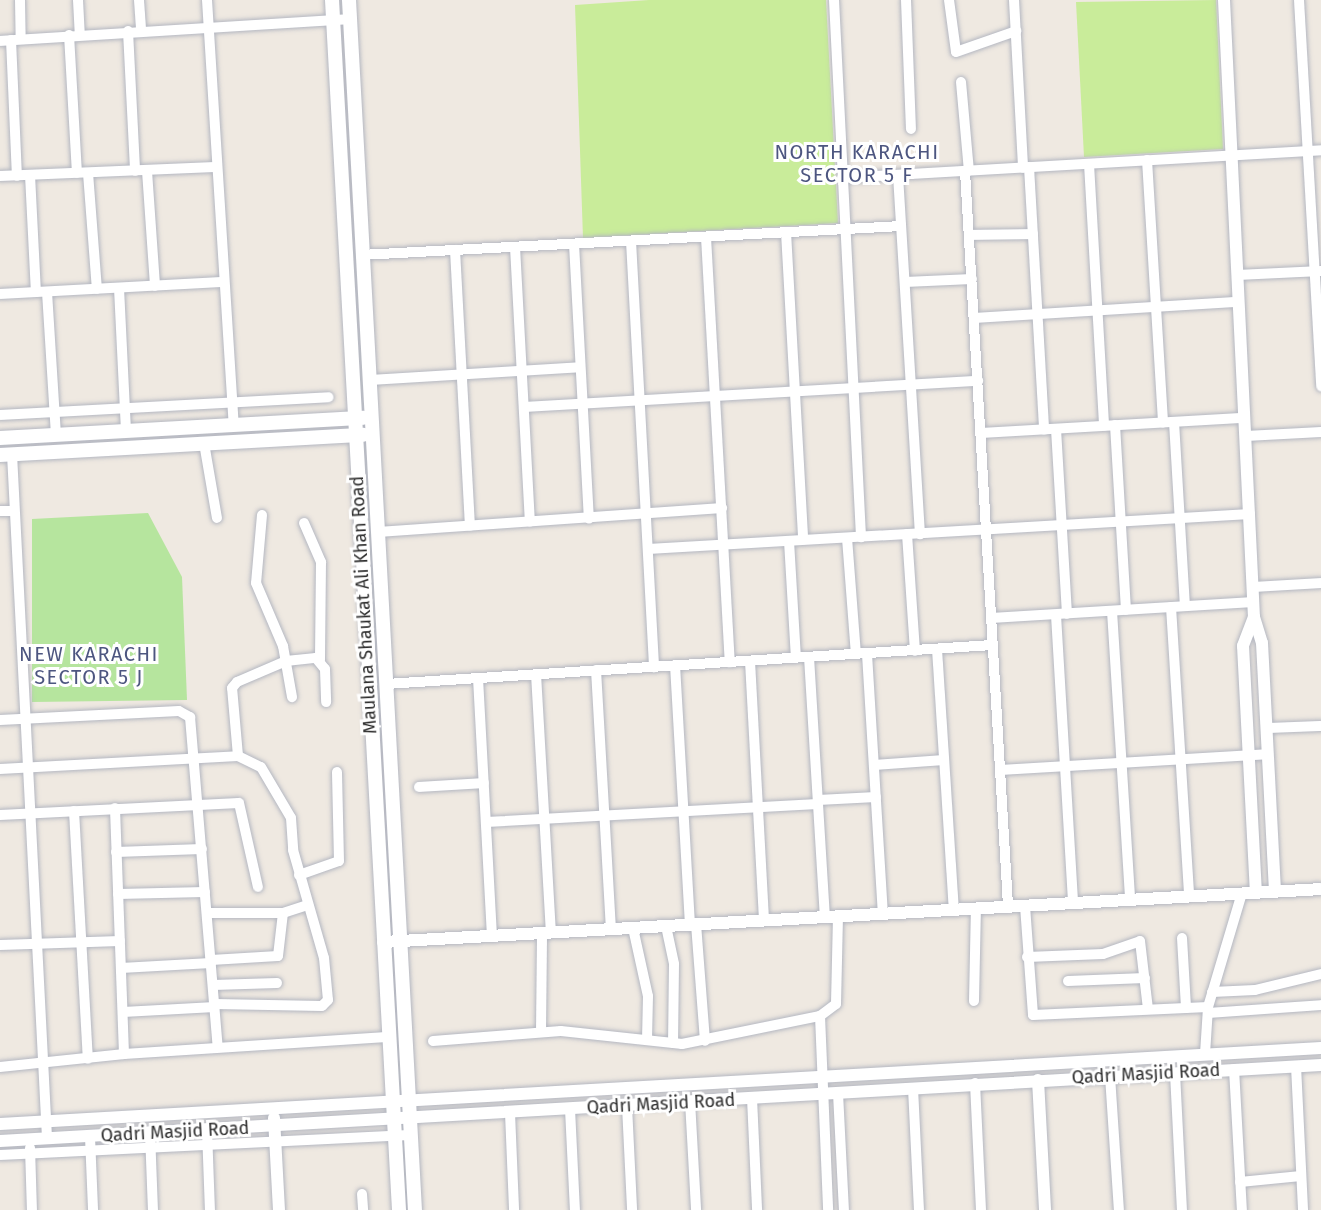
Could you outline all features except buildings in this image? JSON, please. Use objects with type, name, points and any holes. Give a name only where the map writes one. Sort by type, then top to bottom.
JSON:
[{"type":"main road","name":"Maulana Shaukat Ali Khan Road","points":[[332,0],[399,1210]]},
{"type":"main road","name":"Maulana Shaukat Ali Khan Road","points":[[349,0],[361,255],[374,434],[415,1210]]},
{"type":"main road","points":[[0,438],[373,418]]},
{"type":"main road","points":[[6,454],[374,434]]},
{"type":"street","points":[[17,176],[11,40],[20,0]]},
{"type":"street","points":[[78,0],[75,35],[82,173],[97,289]]},
{"type":"street","points":[[139,0],[141,30]]},
{"type":"street","points":[[207,0],[221,282],[234,425]]},
{"type":"street","points":[[834,0],[861,537]]},
{"type":"street","points":[[906,0],[911,129]]},
{"type":"street","points":[[949,0],[956,52],[1016,31]]},
{"type":"street","points":[[1014,0],[1044,429]]},
{"type":"street","points":[[1224,0],[1253,602],[1254,617],[1262,643],[1275,891]]},
{"type":"street","points":[[1299,0],[1318,271],[1321,386]]},
{"type":"street","points":[[11,40],[141,30],[350,19]]},
{"type":"street","points":[[128,31],[135,171]]},
{"type":"street","points":[[962,82],[1008,906]]},
{"type":"street","points":[[842,178],[1321,150]]},
{"type":"street","points":[[1147,160],[1156,307],[1179,519],[1185,606]]},
{"type":"street","points":[[1089,164],[1097,311],[1120,522],[1125,610]]},
{"type":"street","points":[[0,176],[215,167]]},
{"type":"street","points":[[147,171],[155,286]]},
{"type":"street","points":[[30,175],[56,435]]},
{"type":"street","points":[[898,175],[920,534]]},
{"type":"street","points":[[361,255],[901,226]]},
{"type":"street","points":[[786,232],[802,540]]},
{"type":"street","points":[[969,235],[1032,234]]},
{"type":"street","points":[[706,237],[730,662]]},
{"type":"street","points":[[631,241],[654,667]]},
{"type":"street","points":[[574,244],[589,519]]},
{"type":"street","points":[[515,247],[530,522]]},
{"type":"street","points":[[455,250],[470,526]]},
{"type":"street","points":[[1237,275],[1318,271]]},
{"type":"street","points":[[904,282],[972,279]]},
{"type":"street","points":[[0,294],[221,282]]},
{"type":"street","points":[[119,288],[126,431]]},
{"type":"street","points":[[974,318],[1239,302]]},
{"type":"street","points":[[370,380],[580,367]]},
{"type":"street","points":[[524,407],[978,381]]},
{"type":"street","points":[[0,415],[329,397]]},
{"type":"street","points":[[981,433],[1245,418]]},
{"type":"street","points":[[1056,429],[1062,525],[1061,614],[1065,767],[1073,903]]},
{"type":"street","points":[[1246,436],[1321,432]]},
{"type":"street","points":[[204,443],[217,518]]},
{"type":"street","points":[[6,454],[13,511],[26,718],[47,1138]]},
{"type":"street","points":[[378,532],[722,508]]},
{"type":"street","points":[[0,511],[13,511]]},
{"type":"street","points":[[648,549],[1250,514]]},
{"type":"street","points":[[262,515],[256,583],[286,661],[292,697]]},
{"type":"street","points":[[304,523],[321,562],[320,660],[326,702]]},
{"type":"street","points":[[907,534],[915,651]]},
{"type":"street","points":[[847,538],[874,765],[883,914]]},
{"type":"street","points":[[789,541],[796,658]]},
{"type":"street","points":[[1254,587],[1321,583]]},
{"type":"street","points":[[992,618],[1253,602]]},
{"type":"street","points":[[1171,607],[1189,896]]},
{"type":"street","points":[[1112,611],[1130,900]]},
{"type":"street","points":[[1254,617],[1243,646],[1256,892]]},
{"type":"street","points":[[386,684],[993,645]]},
{"type":"street","points":[[937,649],[954,910]]},
{"type":"street","points":[[434,1041],[541,1032],[674,1043],[705,1041],[820,1016],[836,1004],[832,917],[818,802],[809,657]]},
{"type":"street","points":[[238,756],[233,685],[286,661],[320,660]]},
{"type":"street","points":[[750,661],[764,921]]},
{"type":"street","points":[[675,665],[693,925],[705,1041]]},
{"type":"street","points":[[596,670],[610,930]]},
{"type":"street","points":[[536,674],[544,819],[546,933],[541,1032]]},
{"type":"street","points":[[477,678],[492,936]]},
{"type":"street","points":[[0,720],[186,712],[194,757],[218,1047]]},
{"type":"street","points":[[1266,728],[1321,726]]},
{"type":"street","points":[[1000,770],[1267,754]]},
{"type":"street","points":[[0,769],[238,756],[261,767],[287,806],[299,875],[324,958],[326,1004],[215,1006],[123,1012]]},
{"type":"street","points":[[874,765],[944,760]]},
{"type":"street","points":[[299,875],[339,861],[337,772]]},
{"type":"street","points":[[419,787],[483,783]]},
{"type":"street","points":[[486,822],[758,807],[876,796]]},
{"type":"street","points":[[0,815],[239,803],[258,887]]},
{"type":"street","points":[[115,808],[124,1054]]},
{"type":"street","points":[[74,811],[88,1059]]},
{"type":"street","points":[[116,852],[202,849]]},
{"type":"street","points":[[383,942],[1321,889]]},
{"type":"street","points":[[118,894],[205,892]]},
{"type":"street","points":[[1205,1054],[1208,1010],[1212,992],[1242,893]]},
{"type":"street","points":[[207,913],[283,913],[307,905]]},
{"type":"street","points":[[1025,906],[1032,1015],[1321,1005]]},
{"type":"street","points":[[974,1001],[976,908]]},
{"type":"street","points":[[121,968],[278,956],[283,913]]},
{"type":"street","points":[[666,926],[674,964],[674,1043]]},
{"type":"street","points":[[633,928],[648,996],[647,1039]]},
{"type":"street","points":[[1182,938],[1186,1008]]},
{"type":"street","points":[[1027,957],[1103,954],[1137,940],[1145,978],[1148,1010]]},
{"type":"street","points":[[0,945],[120,941]]},
{"type":"street","points":[[1212,992],[1255,990],[1321,974]]},
{"type":"street","points":[[1068,981],[1145,978]]},
{"type":"street","points":[[213,985],[276,983]]},
{"type":"street","points":[[820,1016],[828,1210]]},
{"type":"street","points":[[0,1067],[124,1054],[390,1036]]},
{"type":"street","name":"Qadri Masjid Road","points":[[0,1124],[1321,1048]]},
{"type":"street","name":"Qadri Masjid Road","points":[[0,1141],[394,1120],[975,1083],[1321,1065]]},
{"type":"street","points":[[1296,1066],[1303,1210]]},
{"type":"street","points":[[1234,1069],[1242,1210]]},
{"type":"street","points":[[1175,1073],[1182,1210]]},
{"type":"street","points":[[1110,1076],[1119,1210]]},
{"type":"street","points":[[1038,1080],[1045,1210]]},
{"type":"street","points":[[975,1083],[981,1210]]},
{"type":"street","points":[[913,1088],[919,1210]]},
{"type":"street","points":[[838,1093],[844,1210]]},
{"type":"street","points":[[752,1098],[757,1210]]},
{"type":"street","points":[[690,1101],[696,1210]]},
{"type":"street","points":[[627,1106],[632,1210]]},
{"type":"street","points":[[273,1109],[279,1210]]},
{"type":"street","points":[[570,1109],[575,1210]]},
{"type":"street","points":[[510,1113],[514,1210]]},
{"type":"street","points":[[207,1130],[210,1210]]},
{"type":"street","points":[[150,1133],[153,1210]]},
{"type":"street","points":[[0,1155],[410,1135]]},
{"type":"street","points":[[90,1137],[93,1210]]},
{"type":"street","points":[[30,1139],[32,1210]]},
{"type":"street","points":[[1240,1182],[1301,1176]]},
{"type":"street","points":[[362,1194],[363,1210]]},
{"type":"green space","points":[[649,0],[826,0],[838,223],[583,238],[575,5]]},
{"type":"green space","points":[[1216,0],[1223,149],[1084,157],[1076,2]]},
{"type":"green space","points":[[148,513],[182,577],[187,700],[32,702],[32,519]]},
{"type":"district","name":"NORTH KARACHI SECTOR 5 F","points":[[857,164]]},
{"type":"district","name":"NEW KARACHI SECTOR 5 J","points":[[89,666]]}]
